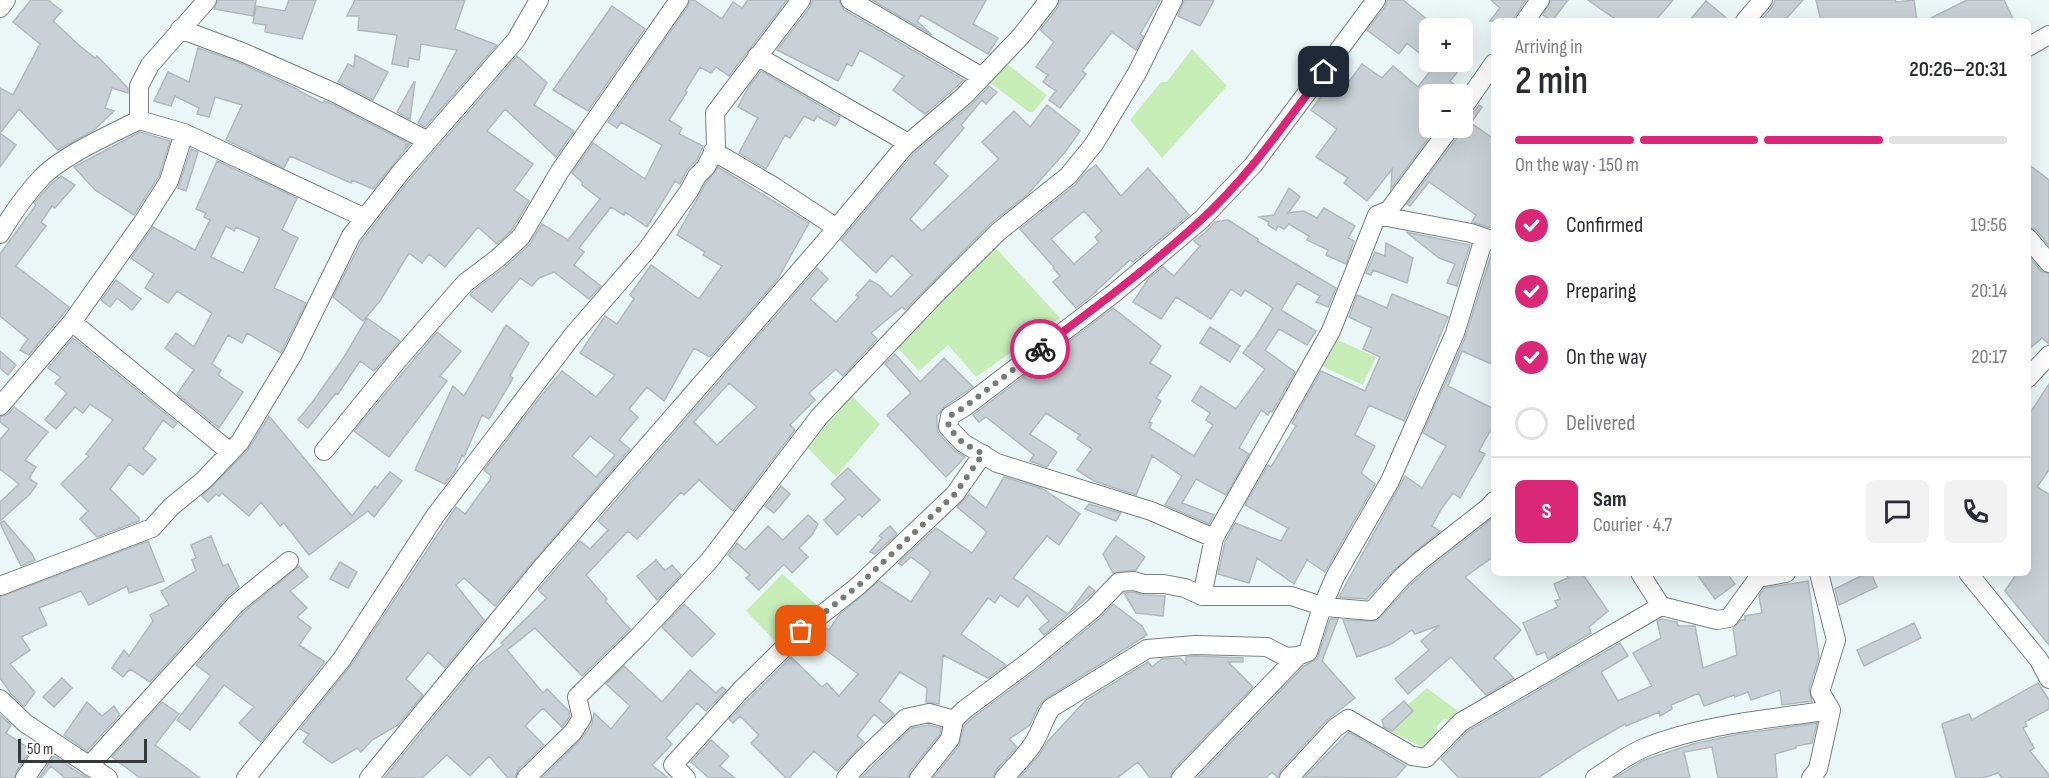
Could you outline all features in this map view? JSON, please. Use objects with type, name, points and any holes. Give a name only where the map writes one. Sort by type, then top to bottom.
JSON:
[{"type":"street","points":[[0,8],[6,0]]},
{"type":"street","points":[[139,120],[139,86],[150,65],[207,0]]},
{"type":"street","points":[[0,586],[152,528],[171,507],[204,480],[240,442],[293,354],[351,236],[428,141],[516,40],[538,0]]},
{"type":"street","points":[[324,451],[397,361],[465,283],[521,237],[561,171],[678,0]]},
{"type":"street","points":[[246,778],[342,659],[435,516],[573,335],[646,251],[689,191],[706,167],[716,147],[715,112],[801,0]]},
{"type":"street","points":[[850,0],[982,77]]},
{"type":"street","points":[[526,778],[573,732],[582,718],[578,697],[709,561],[819,417],[998,232],[1068,176],[1094,144],[1137,74],[1173,0]]},
{"type":"street","points":[[1214,537],[1151,511],[997,463],[963,443],[948,427],[950,416],[1113,294],[1202,219],[1254,165],[1377,0]]},
{"type":"street","points":[[1527,18],[1540,0]]},
{"type":"street","points":[[1748,18],[1763,0]]},
{"type":"street","points":[[369,778],[538,572],[908,143],[964,96],[1021,36],[1041,2]]},
{"type":"street","points":[[180,30],[242,52],[335,93],[428,141]]},
{"type":"street","points":[[2031,45],[2049,35]]},
{"type":"street","points":[[757,56],[908,143]]},
{"type":"street","points":[[1473,93],[1491,67]]},
{"type":"street","points":[[0,234],[43,176],[79,150],[139,120],[184,133],[365,218]]},
{"type":"street","points":[[0,405],[72,322],[143,222],[169,181],[184,133]]},
{"type":"street","points":[[1202,596],[1214,537],[1331,331],[1377,215],[1389,210],[1443,138]]},
{"type":"street","points":[[713,151],[773,186],[837,228]]},
{"type":"street","points":[[1004,778],[1032,744],[1051,708],[1147,649],[1195,645],[1267,646],[1286,657],[1308,652],[1322,607],[1335,578],[1390,481],[1455,333],[1489,239],[1471,233],[1377,215]]},
{"type":"street","points":[[2031,242],[2049,263]]},
{"type":"street","points":[[72,322],[230,452]]},
{"type":"street","points":[[2031,375],[2049,355]]},
{"type":"street","points":[[686,778],[673,765],[740,691],[801,631],[858,586],[955,494],[983,454]]},
{"type":"street","points":[[919,778],[950,739],[954,720],[964,710],[1031,660],[1093,609],[1119,582],[1164,584],[1185,588],[1202,596],[1291,596],[1322,607],[1372,611],[1401,578],[1420,561],[1491,505]]},
{"type":"street","points":[[89,766],[236,604],[289,561]]},
{"type":"street","points":[[1642,576],[1661,606],[1717,620],[1729,618],[1755,576]]},
{"type":"street","points":[[1819,775],[1831,710],[1820,692],[1836,640],[1820,576]]},
{"type":"street","points":[[1970,576],[2039,660],[2049,679]]},
{"type":"street","points":[[1289,778],[1335,728],[1348,719],[1413,756],[1426,758],[1461,722],[1661,606]]},
{"type":"street","points":[[1181,778],[1298,656]]},
{"type":"street","points":[[0,699],[25,723],[108,778]]},
{"type":"street","points":[[1594,778],[1644,747],[1685,735],[1749,722],[1831,710]]},
{"type":"street","points":[[846,778],[906,718],[929,713],[954,720]]},
{"type":"street","points":[[25,778],[51,741]]},
{"type":"green space","points":[[1192,49],[1227,86],[1162,158],[1130,120],[1161,82],[1167,82]]},
{"type":"green space","points":[[1007,64],[1047,95],[1033,112],[1029,112],[989,82]]},
{"type":"green space","points":[[993,245],[1060,318],[976,377],[948,345],[919,371],[898,348],[899,345]]},
{"type":"green space","points":[[1333,338],[1376,357],[1363,385],[1317,364]]},
{"type":"green space","points":[[852,396],[880,424],[836,477],[807,447]]},
{"type":"green space","points":[[782,574],[819,607],[811,616],[795,622],[776,642],[746,611]]},
{"type":"green space","points":[[1427,688],[1458,711],[1449,720],[1444,719],[1437,726],[1437,732],[1422,747],[1382,727]]},
{"type":"building","points":[[31,0],[48,0],[62,11],[53,21],[81,47],[95,58],[97,56],[128,88],[128,93],[112,88],[105,108],[114,111],[94,130],[58,150],[19,109],[0,133],[0,88],[13,95],[40,44],[13,22]]},
{"type":"building","points":[[218,0],[256,0],[253,16],[214,9]]},
{"type":"building","points":[[289,0],[316,0],[302,39],[265,32],[266,25],[253,23],[256,6],[285,11]]},
{"type":"building","points":[[355,0],[465,0],[455,29],[497,45],[425,127],[418,123],[457,50],[421,44],[419,60],[409,58],[408,67],[392,64],[397,35],[358,30],[359,16],[347,16]]},
{"type":"building","points":[[690,0],[694,0],[722,19],[733,2],[742,8],[748,0],[787,0],[729,76],[716,67],[711,73],[700,67],[685,91],[687,92],[669,120],[682,128],[679,134],[703,146],[697,160],[687,170],[680,184],[675,181],[647,227],[625,212],[624,215],[611,207],[579,248],[584,252],[574,265],[601,286],[589,299],[554,272],[539,278],[532,286],[520,278],[492,312],[470,295],[473,291],[529,245],[542,224],[568,240],[600,199],[582,185],[583,183],[572,173],[593,143],[645,179],[662,145],[621,122],[617,128],[608,122]]},
{"type":"building","points":[[812,0],[839,0],[844,10],[964,80],[925,114],[893,90],[904,76],[860,50],[852,66],[847,64],[838,81],[777,50],[810,7]]},
{"type":"building","points":[[872,0],[986,0],[973,24],[998,38],[988,54],[921,15],[917,21],[932,35]]},
{"type":"building","points":[[1060,0],[1160,0],[1140,34],[1143,36],[1136,50],[1112,32],[1082,71],[1086,74],[1060,108],[1049,100],[1056,91],[1043,82],[1048,75],[1036,67],[1054,42],[1040,30],[1058,7]]},
{"type":"building","points":[[1184,0],[1214,0],[1200,26],[1178,16]]},
{"type":"building","points":[[1387,0],[1403,0],[1426,18],[1419,18],[1419,53],[1407,43],[1399,54],[1367,30],[1385,7]]},
{"type":"building","points":[[1491,0],[1526,0],[1514,18],[1492,18],[1500,8]]},
{"type":"building","points":[[1551,0],[1568,0],[1554,18],[1543,15]]},
{"type":"building","points":[[1588,0],[1673,0],[1658,18],[1614,18]]},
{"type":"building","points":[[1775,0],[1803,0],[1787,18],[1763,18]]},
{"type":"building","points":[[1816,0],[1895,0],[1896,2],[1914,0],[1917,18],[1820,18]]},
{"type":"building","points":[[1967,0],[2004,0],[2013,18],[1931,18]]},
{"type":"building","points":[[1706,1],[1726,18],[1692,18]]},
{"type":"building","points":[[612,6],[645,29],[588,111],[553,90]]},
{"type":"building","points":[[198,48],[238,62],[323,103],[324,101],[330,103],[406,142],[405,149],[408,143],[410,144],[373,189],[352,180],[351,183],[290,156],[284,168],[226,140],[242,105],[215,97],[209,117],[197,114],[199,108],[175,96],[171,106],[154,101],[168,72],[189,82]]},
{"type":"building","points":[[355,55],[388,72],[373,100],[338,82],[348,64],[354,67]]},
{"type":"building","points":[[517,56],[547,83],[534,105],[574,131],[556,157],[505,109],[487,131],[533,164],[514,190],[529,201],[512,230],[497,244],[478,227],[445,267],[429,254],[422,263],[409,253],[380,301],[363,321],[333,297],[361,242],[409,180]]},
{"type":"building","points":[[1362,64],[1382,78],[1393,66],[1418,87],[1419,138],[1429,138],[1391,189],[1392,169],[1367,201],[1344,183],[1348,178],[1316,157],[1337,129],[1311,110],[1328,87],[1339,95]]},
{"type":"building","points":[[761,71],[840,117],[835,126],[817,116],[814,121],[804,116],[790,138],[785,135],[766,169],[739,153],[758,118],[738,107],[748,88]]},
{"type":"building","points":[[1429,72],[1458,72],[1450,81],[1454,84],[1420,84]]},
{"type":"building","points":[[415,82],[410,119],[397,112]]},
{"type":"building","points":[[989,86],[997,92],[986,104],[982,100],[961,125],[964,128],[934,163],[948,176],[910,219],[922,231],[999,159],[982,142],[1014,111],[1030,127],[1047,105],[1080,131],[1066,151],[1027,195],[990,224],[905,310],[902,307],[871,333],[877,339],[843,376],[836,369],[809,393],[815,400],[790,425],[795,430],[733,511],[699,480],[684,495],[681,492],[637,539],[628,531],[586,575],[630,629],[582,676],[535,628],[507,650],[543,693],[547,689],[569,711],[570,716],[562,727],[543,708],[525,726],[544,745],[518,770],[515,778],[508,778],[489,756],[470,776],[447,755],[422,778],[384,778],[475,667],[503,645],[501,643],[547,598],[538,590],[580,541],[590,549],[608,530],[598,521],[817,268],[828,279],[810,299],[836,322],[859,297],[856,295],[870,280],[891,297],[912,275],[892,255],[876,273],[841,240],[913,154],[971,105]],"holes":[[[729,383],[757,407],[717,445],[694,422]]]},
{"type":"building","points":[[1479,105],[1482,107],[1473,120],[1473,113]]},
{"type":"building","points":[[1473,124],[1491,137],[1491,228],[1472,222],[1476,215],[1429,182],[1410,206],[1407,204],[1457,138],[1473,138]]},
{"type":"building","points":[[140,132],[170,141],[159,176],[134,215],[95,190],[74,167]]},
{"type":"building","points":[[0,133],[16,145],[0,167]]},
{"type":"building","points":[[191,149],[198,152],[186,191],[178,188]]},
{"type":"building","points":[[217,161],[297,198],[282,230],[298,238],[274,288],[306,303],[281,353],[247,333],[242,343],[228,335],[212,364],[221,370],[218,375],[243,392],[219,428],[177,394],[194,370],[165,348],[176,333],[194,347],[212,313],[177,291],[168,303],[145,288],[154,274],[131,258],[153,227],[195,250],[210,220],[204,217],[206,213],[196,209]],"holes":[[[226,226],[234,231],[236,227],[260,238],[243,273],[211,257]]]},
{"type":"building","points":[[1096,165],[1121,196],[1148,168],[1189,215],[1133,262],[1130,260],[1076,308],[1053,282],[1060,276],[1054,267],[1020,229],[1075,185]],"holes":[[[1084,211],[1102,231],[1095,237],[1099,242],[1074,264],[1051,239]]]},
{"type":"building","points":[[2031,166],[2049,180],[2049,246],[2036,230],[2031,228]]},
{"type":"building","points":[[718,167],[809,223],[777,280],[710,357],[694,348],[664,401],[647,387],[629,409],[638,417],[619,440],[630,449],[495,606],[464,578],[456,585],[484,620],[445,668],[428,652],[406,679],[423,695],[398,725],[372,740],[361,752],[357,748],[332,763],[303,742],[309,734],[300,729],[351,665],[456,507],[465,514],[490,480],[491,476],[484,470],[537,401],[562,371],[596,397],[615,375],[580,353],[605,316],[617,324],[634,299],[630,295],[651,265],[699,299],[722,266],[703,255],[705,252],[677,235],[706,183]],"holes":[[[590,436],[615,455],[596,477],[572,456]]]},
{"type":"building","points":[[61,176],[75,185],[55,208],[52,206],[41,222],[46,226],[16,266],[69,307],[29,355],[20,350],[28,339],[0,316],[0,254],[36,205],[34,203]]},
{"type":"building","points":[[1289,188],[1300,197],[1288,213],[1304,211],[1317,218],[1324,208],[1355,226],[1348,238],[1354,241],[1346,264],[1326,255],[1328,250],[1307,240],[1309,236],[1289,224],[1284,229],[1278,226],[1276,230],[1268,225],[1269,222],[1259,217],[1274,215]]},
{"type":"building","points":[[1228,220],[1258,239],[1257,241],[1336,288],[1328,307],[1316,302],[1320,296],[1297,283],[1281,310],[1316,331],[1307,345],[1279,329],[1265,350],[1295,372],[1272,412],[1270,411],[1268,415],[1261,410],[1239,448],[1249,454],[1226,495],[1196,479],[1182,503],[1214,515],[1209,524],[1165,505],[1182,476],[1152,456],[1136,495],[1094,481],[1077,470],[1092,449],[1077,439],[1080,435],[1046,413],[1030,434],[1057,452],[1047,467],[1030,461],[1034,455],[986,417],[979,422],[973,415],[1113,308],[1161,346],[1150,363],[1171,376],[1156,398],[1161,401],[1149,422],[1152,423],[1149,428],[1194,456],[1213,425],[1206,420],[1210,413],[1192,401],[1201,386],[1236,409],[1265,369],[1243,353],[1273,308],[1245,290],[1241,296],[1231,289],[1211,319],[1176,297],[1161,319],[1133,302],[1149,278],[1163,267],[1174,276],[1200,246],[1194,241],[1215,222]]},
{"type":"building","points":[[1406,232],[1470,245],[1457,286],[1447,283],[1455,264],[1439,258]]},
{"type":"building","points":[[1386,243],[1413,258],[1407,283],[1373,270],[1371,275],[1366,273],[1375,252],[1385,256]]},
{"type":"building","points":[[1491,255],[1491,364],[1462,351],[1448,386],[1491,408],[1491,429],[1479,451],[1485,454],[1460,498],[1453,493],[1442,508],[1432,526],[1440,531],[1394,570],[1367,599],[1339,597],[1405,476],[1422,488],[1446,446],[1423,433],[1465,338]]},
{"type":"building","points":[[2031,259],[2041,271],[2049,274],[2049,344],[2042,338],[2031,347]]},
{"type":"building","points":[[116,280],[141,299],[132,310],[117,298],[110,307],[101,300]]},
{"type":"building","points":[[1392,294],[1448,317],[1404,421],[1369,405],[1355,435],[1375,446],[1361,473],[1375,484],[1325,572],[1307,560],[1294,584],[1257,558],[1249,583],[1218,574],[1225,542],[1235,523],[1281,541],[1288,528],[1245,505],[1268,465],[1271,467],[1296,426],[1292,423],[1321,371],[1365,391],[1380,357],[1363,349],[1372,328],[1349,317],[1357,295],[1387,308]]},
{"type":"building","points":[[367,318],[400,341],[374,371],[360,361],[338,394],[336,393],[308,428],[298,420],[344,357]]},
{"type":"building","points":[[506,325],[529,343],[510,376],[513,378],[489,419],[482,415],[464,457],[462,455],[455,471],[445,484],[415,470],[453,386],[464,396]]},
{"type":"building","points":[[1210,327],[1240,346],[1230,362],[1200,343]]},
{"type":"building","points":[[437,332],[461,351],[440,376],[447,381],[389,457],[354,431]]},
{"type":"building","points":[[73,338],[177,423],[173,428],[163,420],[143,449],[156,459],[143,475],[129,464],[110,489],[139,518],[139,521],[97,537],[80,519],[88,511],[61,484],[89,456],[86,454],[113,420],[90,404],[83,413],[75,407],[56,429],[45,420],[67,393],[55,383],[61,377],[48,368]]},
{"type":"building","points":[[0,351],[16,365],[8,375],[0,368]]},
{"type":"building","points":[[895,354],[920,382],[944,358],[973,387],[944,407],[937,416],[939,434],[955,451],[965,457],[946,477],[887,415],[911,393],[885,364]]},
{"type":"building","points":[[2049,384],[2049,470],[2037,487],[2049,494],[2049,645],[2005,591],[2015,576],[2031,576],[2031,411]]},
{"type":"building","points":[[14,407],[48,432],[25,460],[36,467],[29,478],[37,484],[30,494],[0,521],[0,502],[19,484],[0,469],[0,440],[9,429],[0,422],[0,417],[8,414]]},
{"type":"building","points":[[269,416],[352,516],[375,486],[377,488],[390,472],[402,481],[374,517],[368,511],[309,555],[284,523],[280,526],[261,502],[249,516],[222,493],[219,496],[216,494],[208,502],[202,496],[248,450]]},
{"type":"building","points":[[848,468],[880,500],[862,517],[859,514],[837,535],[824,520],[846,499],[831,484]]},
{"type":"building","points":[[1004,477],[1043,489],[1080,514],[1059,545],[1047,536],[1013,578],[1068,614],[1089,586],[1095,591],[1044,635],[1039,629],[1049,621],[1027,595],[1018,607],[1000,595],[995,603],[988,598],[961,634],[1006,665],[988,678],[943,655],[939,704],[926,702],[927,688],[900,672],[879,701],[894,714],[884,723],[874,714],[857,736],[864,742],[837,771],[814,751],[789,778],[786,778],[751,743],[759,735],[740,716],[733,723],[729,719],[791,657],[822,687],[827,683],[839,696],[858,674],[810,638],[824,627],[829,630],[840,614],[879,581],[911,602],[931,572],[911,557],[902,565],[898,563],[936,528],[972,553],[987,532],[957,507],[969,494],[986,508]]},
{"type":"building","points":[[781,486],[790,494],[774,513],[765,506]]},
{"type":"building","points":[[1089,504],[1121,513],[1116,521],[1085,509]]},
{"type":"building","points":[[808,515],[818,524],[812,535],[799,548],[808,557],[792,573],[784,564],[759,590],[746,578],[750,575],[728,555],[737,543],[745,550],[768,526],[783,540]]},
{"type":"building","points":[[1491,519],[1491,558],[1465,577],[1521,630],[1494,658],[1514,678],[1486,695],[1451,657],[1408,694],[1395,679],[1429,650],[1421,641],[1440,625],[1415,634],[1412,630],[1391,644],[1357,657],[1343,620],[1377,621],[1427,570]]},
{"type":"building","points":[[4,521],[35,560],[21,566],[0,523]]},
{"type":"building","points":[[890,526],[897,534],[875,554],[870,552],[882,538],[879,536]]},
{"type":"building","points":[[211,536],[223,566],[228,564],[239,587],[228,596],[150,682],[130,669],[123,677],[112,668],[124,650],[129,656],[153,621],[150,615],[169,605],[161,591],[196,571],[192,560],[196,558],[191,545]]},
{"type":"building","points":[[1116,536],[1145,557],[1136,570],[1113,573],[1103,554]]},
{"type":"building","points":[[148,541],[164,581],[129,593],[127,586],[89,605],[81,591],[39,608],[47,625],[21,637],[30,650],[10,664],[35,692],[24,707],[0,678],[0,597]]},
{"type":"building","points":[[656,560],[665,571],[672,565],[681,575],[657,600],[637,576]]},
{"type":"building","points":[[340,562],[357,572],[348,588],[330,579]]},
{"type":"building","points":[[299,566],[308,577],[290,591],[307,608],[297,617],[311,628],[299,645],[325,662],[261,742],[239,723],[254,707],[224,685],[190,730],[177,720],[211,676],[196,665],[244,612]]},
{"type":"building","points":[[1567,576],[1584,576],[1608,611],[1589,627],[1591,633],[1548,659],[1545,652],[1537,655],[1523,623],[1558,607],[1555,601],[1560,599],[1554,584],[1568,578]]},
{"type":"building","points":[[1698,576],[1729,576],[1735,584],[1715,599]]},
{"type":"building","points":[[1861,576],[1872,576],[1877,587],[1839,605],[1835,589]]},
{"type":"building","points":[[1808,581],[1819,657],[1809,689],[1812,701],[1782,705],[1780,690],[1751,700],[1748,692],[1704,706],[1699,693],[1671,705],[1672,709],[1660,716],[1659,712],[1626,726],[1625,724],[1538,778],[1459,778],[1441,759],[1468,731],[1620,643],[1628,656],[1601,672],[1618,701],[1652,686],[1633,653],[1661,638],[1657,621],[1661,619],[1677,622],[1678,626],[1695,626],[1703,668],[1737,655],[1733,628],[1741,620],[1745,620],[1745,616],[1762,613],[1759,596],[1764,588]]},
{"type":"building","points":[[1124,593],[1165,596],[1163,616],[1136,613]]},
{"type":"building","points":[[684,604],[715,634],[692,657],[662,627]]},
{"type":"building","points":[[1113,604],[1142,626],[1147,635],[1045,699],[1038,707],[1030,725],[1009,739],[1017,747],[996,770],[993,778],[933,778],[959,746],[964,726],[971,719],[1038,669],[1100,618]]},
{"type":"building","points":[[1330,619],[1338,619],[1322,661],[1355,698],[1327,720],[1281,770],[1278,778],[1272,772],[1266,778],[1197,778],[1304,666],[1317,659]]},
{"type":"building","points":[[1914,623],[1921,638],[1864,666],[1857,650]]},
{"type":"building","points":[[1186,657],[1243,658],[1243,662],[1228,662],[1253,687],[1173,770],[1170,778],[1150,778],[1138,762],[1117,778],[1019,778],[1048,741],[1086,700],[1148,662],[1152,667],[1162,659],[1180,658],[1186,664]]},
{"type":"building","points":[[624,666],[662,702],[690,670],[716,693],[722,687],[726,690],[706,711],[697,703],[666,738],[672,744],[652,765],[668,778],[542,778],[582,738],[592,724],[594,713],[611,729],[630,706],[606,684]]},
{"type":"building","points":[[62,678],[72,688],[54,707],[43,697]]},
{"type":"building","points":[[2038,683],[2049,700],[2049,709],[2025,722],[2027,726],[2023,728],[2034,748],[2030,751],[2049,778],[2002,778],[1998,773],[1983,778],[1956,778],[1942,724],[1969,714],[1972,720]]},
{"type":"building","points":[[1404,701],[1413,711],[1392,731],[1384,727],[1382,720]]},
{"type":"building","points":[[87,702],[102,716],[114,706],[120,715],[87,751],[64,735]]},
{"type":"building","points":[[162,702],[179,714],[155,745],[200,778],[140,778],[112,757]]},
{"type":"building","points":[[0,715],[11,725],[6,733],[31,750],[14,778],[0,778]]},
{"type":"building","points":[[1817,723],[1812,743],[1775,754],[1777,778],[1718,778],[1712,747],[1684,752],[1690,778],[1615,778],[1644,760],[1693,744],[1739,734]]},
{"type":"building","points":[[929,725],[941,728],[940,734],[910,771],[908,778],[862,777],[911,728]]},
{"type":"building","points":[[1349,732],[1406,766],[1395,778],[1305,777]]},
{"type":"building","points":[[711,740],[729,756],[720,766],[735,778],[709,778],[691,762]]},
{"type":"building","points":[[54,756],[88,778],[65,778],[51,766],[39,778]]},
{"type":"way so far","points":[[801,631],[858,586],[955,494],[983,454],[963,443],[948,427],[950,416],[1040,349]]},
{"type":"route","points":[[1040,349],[1113,294],[1202,219],[1254,165],[1324,72]]}]
